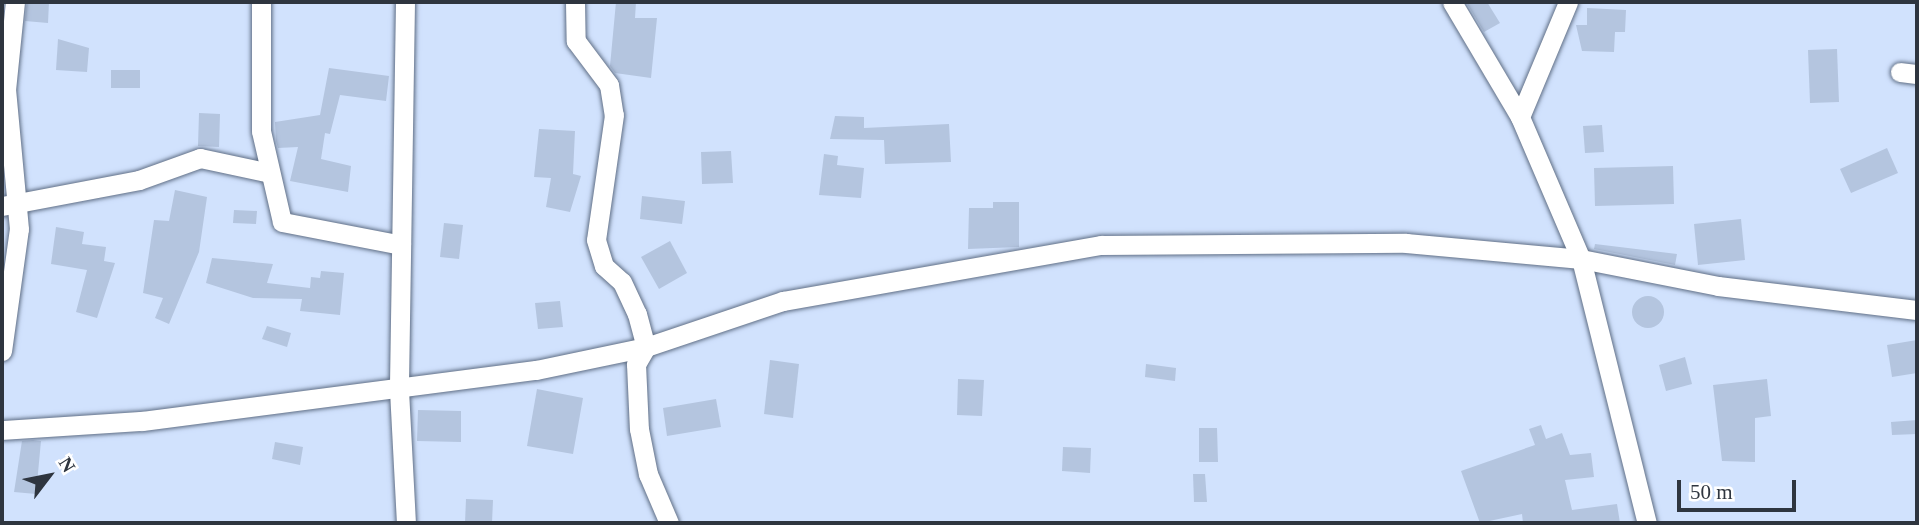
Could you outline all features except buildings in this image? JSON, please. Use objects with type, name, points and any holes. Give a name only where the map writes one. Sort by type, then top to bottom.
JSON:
[{"type":"street","points":[[2,351],[10,207],[6,78],[15,2]]},
{"type":"street","points":[[261,2],[266,172],[282,222],[401,245]]},
{"type":"street","points":[[405,2],[399,390],[406,523]]},
{"type":"street","points":[[575,2],[576,41],[609,85],[614,114],[596,240],[604,266],[622,282],[637,314],[646,347],[636,363],[639,429],[648,474],[669,523]]},
{"type":"street","points":[[1452,2],[1520,117],[1581,259],[1647,523]]},
{"type":"street","points":[[1520,117],[1568,2]]},
{"type":"street","points":[[10,207],[139,180],[200,158],[266,172]]},
{"type":"street","points":[[2,430],[399,390],[646,347],[783,301],[1101,245],[1406,243],[1581,259],[1718,286],[1917,310]]}]
